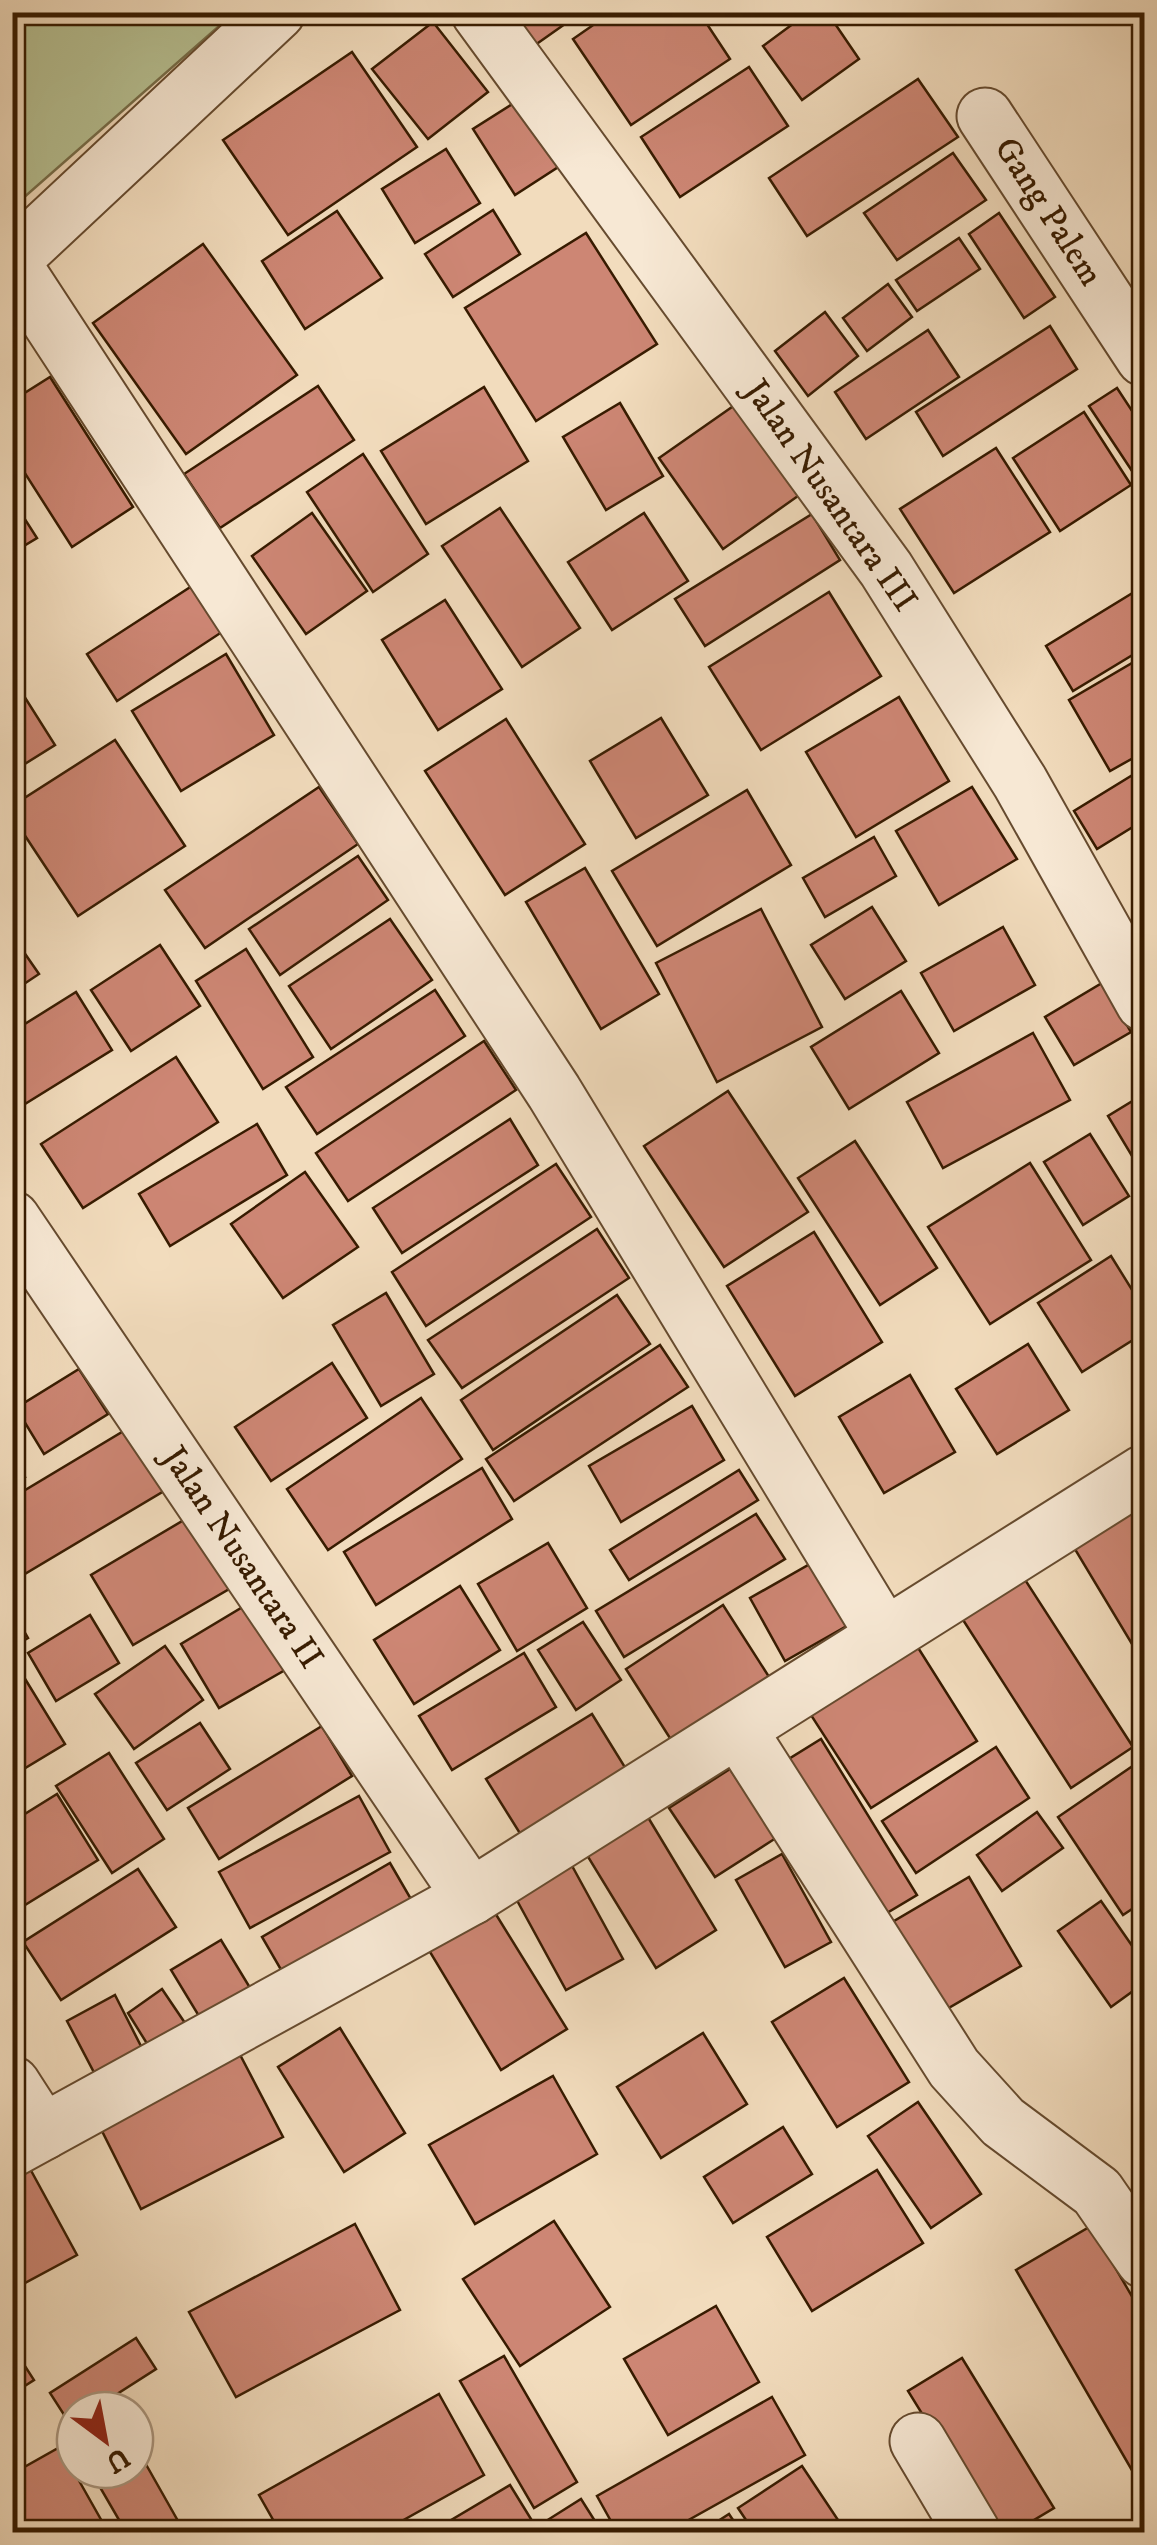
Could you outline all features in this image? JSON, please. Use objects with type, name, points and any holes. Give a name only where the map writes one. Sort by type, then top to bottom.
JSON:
[{"type":"street","points":[[277,12],[12,261],[554,1092],[884,1635]]},
{"type":"street","name":"Jalan Nusantara III","points":[[480,12],[886,570],[1020,782],[1144,1003]]},
{"type":"street","name":"Gang Palem","points":[[985,116],[1144,358]]},
{"type":"street","name":"Jalan Nusantara II","points":[[12,1219],[471,1897]]},
{"type":"street","points":[[12,2084],[28,2140],[471,1897],[1144,1473]]},
{"type":"street","points":[[739,1731],[954,2068],[1003,2122],[1097,2192],[1144,2260]]},
{"type":"street","points":[[918,2441],[972,2532]]},
{"type":"green space","points":[[13,12],[234,12],[234,13],[13,207]]},
{"type":"building","points":[[502,12],[582,12],[528,50]]},
{"type":"building","points":[[612,12],[699,12],[730,59],[631,125],[573,39]]},
{"type":"building","points":[[809,12],[827,12],[859,59],[802,100],[763,46]]},
{"type":"building","points":[[433,22],[488,92],[428,139],[372,69]]},
{"type":"building","points":[[352,52],[417,147],[288,235],[223,140]]},
{"type":"building","points":[[749,67],[788,126],[680,197],[641,137]]},
{"type":"building","points":[[918,79],[958,137],[807,236],[769,178]]},
{"type":"building","points":[[528,94],[569,160],[515,195],[473,129]]},
{"type":"building","points":[[446,149],[480,203],[415,243],[382,189]]},
{"type":"building","points":[[953,153],[986,200],[897,260],[864,213]]},
{"type":"building","points":[[493,210],[520,254],[453,297],[425,254]]},
{"type":"building","points":[[337,211],[382,278],[305,329],[262,261]]},
{"type":"building","points":[[999,213],[1055,297],[1024,318],[969,234]]},
{"type":"building","points":[[586,233],[657,344],[536,421],[465,308]]},
{"type":"building","points":[[959,238],[980,269],[917,311],[896,280]]},
{"type":"building","points":[[203,244],[297,375],[186,454],[93,323]]},
{"type":"building","points":[[888,284],[912,317],[867,351],[843,318]]},
{"type":"building","points":[[825,312],[858,356],[808,396],[775,351]]},
{"type":"building","points":[[1050,326],[1077,369],[943,456],[916,412]]},
{"type":"building","points":[[928,330],[959,377],[866,439],[835,392]]},
{"type":"building","points":[[50,377],[133,507],[72,547],[12,453],[12,401]]},
{"type":"building","points":[[318,386],[354,440],[220,528],[184,474]]},
{"type":"building","points":[[484,387],[528,461],[426,524],[381,451]]},
{"type":"building","points":[[1117,388],[1144,429],[1144,489],[1089,406]]},
{"type":"building","points":[[742,400],[805,491],[723,549],[659,458]]},
{"type":"building","points":[[620,403],[663,476],[606,510],[563,437]]},
{"type":"building","points":[[1084,412],[1131,485],[1060,531],[1013,458]]},
{"type":"building","points":[[996,448],[1050,532],[954,593],[900,509]]},
{"type":"building","points":[[363,454],[428,554],[373,592],[307,492]]},
{"type":"building","points":[[12,499],[37,538],[12,553]]},
{"type":"building","points":[[500,508],[580,628],[522,667],[442,546]]},
{"type":"building","points":[[312,513],[367,591],[306,634],[252,556]]},
{"type":"building","points":[[644,513],[688,581],[612,630],[568,562]]},
{"type":"building","points":[[812,514],[840,560],[705,646],[675,599]]},
{"type":"building","points":[[195,584],[225,630],[117,701],[87,654]]},
{"type":"building","points":[[1144,586],[1144,648],[1073,691],[1046,646]]},
{"type":"building","points":[[829,592],[881,676],[761,750],[709,667]]},
{"type":"building","points":[[445,600],[502,689],[438,730],[382,640]]},
{"type":"building","points":[[226,654],[274,735],[181,791],[132,711]]},
{"type":"building","points":[[1144,656],[1144,752],[1110,771],[1069,700]]},
{"type":"building","points":[[12,677],[55,745],[12,772]]},
{"type":"building","points":[[899,697],[949,781],[856,837],[806,752]]},
{"type":"building","points":[[661,718],[708,795],[636,838],[590,761]]},
{"type":"building","points":[[506,719],[585,844],[505,895],[425,771]]},
{"type":"building","points":[[115,740],[185,846],[78,916],[12,816],[12,806]]},
{"type":"building","points":[[1144,768],[1144,820],[1097,849],[1074,811]]},
{"type":"building","points":[[319,787],[358,844],[205,948],[165,890]]},
{"type":"building","points":[[972,787],[1017,859],[939,905],[896,831]]},
{"type":"building","points":[[747,790],[791,865],[657,946],[612,871]]},
{"type":"building","points":[[874,837],[896,876],[825,917],[803,878]]},
{"type":"building","points":[[1144,839],[1144,860],[1135,845]]},
{"type":"building","points":[[358,856],[388,900],[280,975],[249,929]]},
{"type":"building","points":[[585,868],[659,994],[601,1029],[526,902]]},
{"type":"building","points":[[872,907],[906,961],[845,999],[811,945]]},
{"type":"building","points":[[761,909],[822,1027],[717,1082],[656,963]]},
{"type":"building","points":[[390,919],[432,980],[331,1049],[289,986]]},
{"type":"building","points":[[1003,927],[1035,985],[954,1031],[921,973]]},
{"type":"building","points":[[12,935],[39,974],[12,992]]},
{"type":"building","points":[[160,945],[200,1006],[131,1051],[91,990]]},
{"type":"building","points":[[246,949],[313,1057],[263,1089],[196,981]]},
{"type":"building","points":[[1102,983],[1131,1032],[1074,1065],[1045,1017]]},
{"type":"building","points":[[435,990],[465,1036],[317,1134],[286,1087]]},
{"type":"building","points":[[901,991],[939,1053],[849,1109],[811,1047]]},
{"type":"building","points":[[76,992],[112,1050],[12,1112],[12,1032]]},
{"type":"building","points":[[1033,1033],[1070,1100],[943,1168],[907,1102]]},
{"type":"building","points":[[484,1041],[516,1090],[348,1201],[316,1153]]},
{"type":"building","points":[[176,1057],[218,1122],[83,1208],[41,1144]]},
{"type":"building","points":[[728,1091],[808,1212],[724,1267],[644,1146]]},
{"type":"building","points":[[1144,1094],[1144,1176],[1108,1116]]},
{"type":"building","points":[[510,1119],[538,1165],[402,1253],[373,1208]]},
{"type":"building","points":[[257,1124],[287,1175],[170,1246],[139,1194]]},
{"type":"building","points":[[1090,1134],[1129,1196],[1083,1225],[1044,1162]]},
{"type":"building","points":[[855,1141],[937,1268],[880,1305],[798,1178]]},
{"type":"building","points":[[1030,1163],[1091,1260],[990,1324],[928,1227]]},
{"type":"building","points":[[556,1164],[591,1217],[426,1326],[392,1272]]},
{"type":"building","points":[[305,1172],[358,1247],[283,1298],[231,1224]]},
{"type":"building","points":[[597,1229],[629,1278],[462,1388],[428,1340]]},
{"type":"building","points":[[814,1232],[882,1342],[795,1396],[727,1286]]},
{"type":"building","points":[[1111,1256],[1144,1309],[1144,1333],[1082,1372],[1038,1303]]},
{"type":"building","points":[[386,1293],[434,1374],[381,1406],[333,1325]]},
{"type":"building","points":[[617,1295],[650,1344],[493,1450],[461,1400]]},
{"type":"building","points":[[1028,1344],[1069,1410],[997,1454],[956,1389]]},
{"type":"building","points":[[660,1345],[688,1387],[514,1501],[486,1459]]},
{"type":"building","points":[[332,1363],[367,1418],[271,1481],[235,1427]]},
{"type":"building","points":[[79,1369],[108,1414],[44,1454],[16,1408]]},
{"type":"building","points":[[910,1375],[955,1452],[884,1493],[839,1417]]},
{"type":"building","points":[[421,1398],[462,1459],[328,1550],[287,1489]]},
{"type":"building","points":[[692,1406],[724,1460],[621,1522],[589,1466]]},
{"type":"building","points":[[132,1426],[169,1488],[13,1581],[12,1498]]},
{"type":"building","points":[[12,1457],[25,1477],[12,1485]]},
{"type":"building","points":[[482,1468],[512,1519],[376,1605],[344,1552]]},
{"type":"building","points":[[739,1470],[758,1500],[629,1580],[610,1550]]},
{"type":"building","points":[[1121,1495],[1144,1533],[1144,1664],[1064,1531]]},
{"type":"building","points":[[194,1514],[236,1585],[133,1645],[91,1575]]},
{"type":"building","points":[[756,1514],[785,1559],[624,1657],[596,1611]]},
{"type":"building","points":[[548,1543],[587,1608],[517,1651],[478,1584]]},
{"type":"building","points":[[824,1556],[859,1619],[785,1661],[750,1598]]},
{"type":"building","points":[[1011,1558],[1133,1747],[1071,1788],[949,1598]]},
{"type":"building","points":[[460,1586],[500,1650],[414,1704],[374,1640]]},
{"type":"building","points":[[246,1605],[285,1670],[219,1708],[181,1644]]},
{"type":"building","points":[[723,1605],[773,1683],[675,1746],[626,1669]]},
{"type":"building","points":[[12,1610],[28,1638],[12,1647]]},
{"type":"building","points":[[90,1615],[119,1663],[56,1701],[28,1653]]},
{"type":"building","points":[[583,1622],[621,1680],[576,1710],[538,1650]]},
{"type":"building","points":[[905,1627],[977,1741],[871,1808],[798,1695]]},
{"type":"building","points":[[165,1646],[203,1700],[134,1749],[95,1694]]},
{"type":"building","points":[[524,1653],[556,1707],[452,1770],[419,1716]]},
{"type":"building","points":[[19,1669],[65,1744],[12,1776],[12,1673]]},
{"type":"building","points":[[592,1714],[631,1777],[526,1843],[486,1779]]},
{"type":"building","points":[[200,1723],[230,1769],[167,1810],[136,1763]]},
{"type":"building","points":[[322,1726],[352,1776],[219,1859],[188,1808]]},
{"type":"building","points":[[821,1739],[917,1895],[865,1926],[771,1770]]},
{"type":"building","points":[[996,1747],[1029,1798],[916,1873],[882,1821]]},
{"type":"building","points":[[109,1753],[164,1839],[112,1873],[56,1786]]},
{"type":"building","points":[[1137,1763],[1144,1774],[1144,1901],[1123,1915],[1058,1817]]},
{"type":"building","points":[[730,1769],[776,1838],[715,1877],[669,1808]]},
{"type":"building","points":[[57,1794],[98,1860],[12,1913],[12,1822]]},
{"type":"building","points":[[359,1796],[390,1852],[250,1928],[219,1872]]},
{"type":"building","points":[[643,1809],[716,1930],[656,1968],[582,1847]]},
{"type":"building","points":[[1037,1812],[1063,1848],[1002,1891],[977,1855]]},
{"type":"building","points":[[565,1853],[623,1959],[566,1990],[508,1884]]},
{"type":"building","points":[[782,1854],[831,1942],[785,1967],[736,1880]]},
{"type":"building","points":[[390,1863],[415,1906],[287,1980],[262,1937]]},
{"type":"building","points":[[138,1869],[176,1927],[61,2000],[23,1942]]},
{"type":"building","points":[[969,1877],[1021,1966],[940,2013],[889,1924]]},
{"type":"building","points":[[1101,1901],[1144,1963],[1144,1983],[1111,2007],[1058,1931]]},
{"type":"building","points":[[492,1908],[567,2029],[501,2070],[427,1947]]},
{"type":"building","points":[[221,1940],[255,1996],[205,2026],[171,1970]]},
{"type":"building","points":[[844,1978],[909,2082],[837,2127],[772,2022]]},
{"type":"building","points":[[162,1989],[187,2026],[151,2050],[128,2013]]},
{"type":"building","points":[[115,1995],[146,2056],[98,2080],[67,2021]]},
{"type":"building","points":[[340,2028],[405,2133],[344,2172],[278,2067]]},
{"type":"building","points":[[703,2033],[747,2104],[661,2158],[617,2087]]},
{"type":"building","points":[[236,2047],[283,2137],[141,2209],[96,2119]]},
{"type":"building","points":[[553,2076],[597,2154],[475,2224],[429,2145]]},
{"type":"building","points":[[918,2102],[981,2194],[931,2228],[868,2136]]},
{"type":"building","points":[[783,2127],[812,2174],[733,2223],[704,2177]]},
{"type":"building","points":[[28,2165],[77,2255],[12,2290],[12,2174]]},
{"type":"building","points":[[877,2170],[923,2243],[812,2311],[767,2237]]},
{"type":"building","points":[[554,2221],[610,2307],[520,2366],[463,2279]]},
{"type":"building","points":[[355,2224],[400,2310],[236,2397],[189,2312]]},
{"type":"building","points":[[1091,2226],[1144,2317],[1144,2491],[1016,2270]]},
{"type":"building","points":[[716,2306],[759,2382],[668,2435],[624,2359]]},
{"type":"building","points":[[136,2338],[156,2369],[123,2390],[55,2390],[55,2401],[50,2393]]},
{"type":"building","points":[[12,2346],[34,2380],[12,2394]]},
{"type":"building","points":[[504,2356],[577,2482],[534,2508],[460,2381]]},
{"type":"building","points":[[962,2358],[1054,2508],[1014,2532],[995,2532],[908,2391]]},
{"type":"building","points":[[439,2394],[484,2475],[382,2532],[280,2532],[259,2495]]},
{"type":"building","points":[[772,2397],[805,2455],[667,2532],[617,2532],[597,2496]]},
{"type":"building","points":[[55,2450],[55,2490],[84,2490],[108,2532],[27,2532],[12,2506],[12,2474]]},
{"type":"building","points":[[802,2466],[846,2532],[754,2532],[738,2508]]},
{"type":"building","points":[[155,2480],[178,2521],[157,2532],[126,2532],[102,2490],[155,2490]]},
{"type":"building","points":[[510,2485],[539,2532],[431,2532]]},
{"type":"building","points":[[581,2499],[602,2532],[554,2532],[546,2521]]},
{"type":"building","points":[[729,2514],[741,2532],[701,2532]]}]
